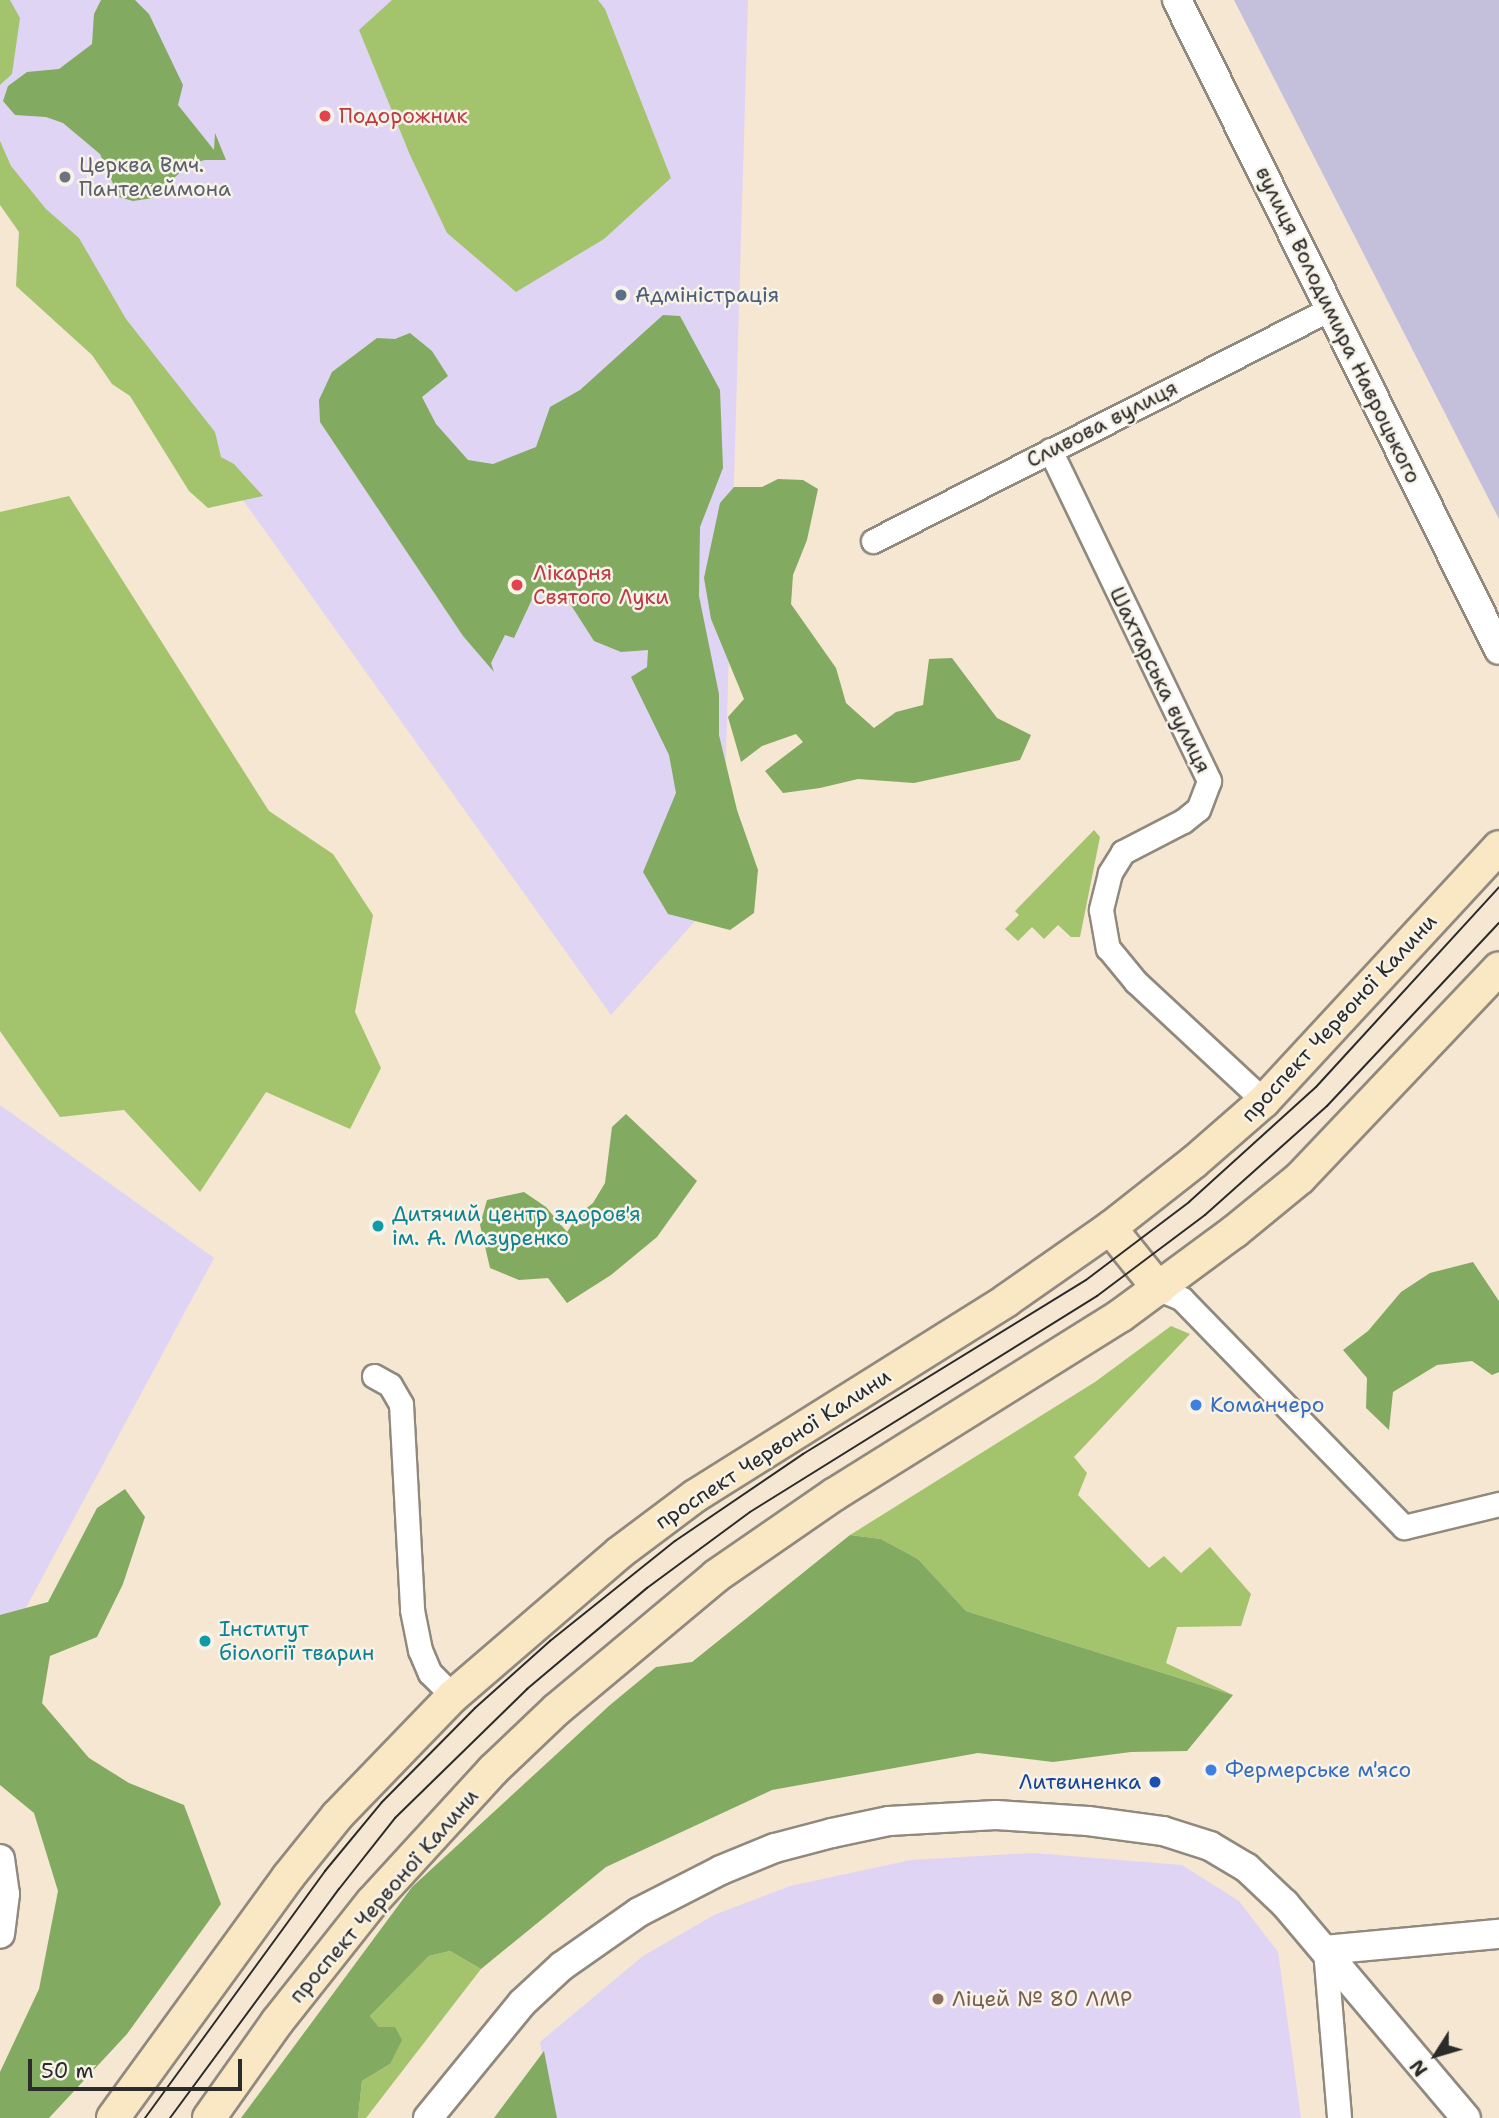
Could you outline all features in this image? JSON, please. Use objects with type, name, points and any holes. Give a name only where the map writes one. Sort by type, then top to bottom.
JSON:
[{"type":"main road","name":"проспект Червоної Калини","points":[[113,2118],[288,1877],[337,1816],[453,1696],[619,1553],[695,1496],[1007,1300],[1110,1228],[1194,1162],[1264,1101],[1499,847]]},
{"type":"main road","name":"проспект Червоної Калини","points":[[209,2118],[276,2022],[373,1901],[465,1799],[556,1710],[716,1576],[767,1540],[1159,1289],[1300,1178],[1499,968]]},
{"type":"main road","points":[[1110,1228],[1159,1289]]},
{"type":"street","name":"вулиця Володимира Навроцького","points":[[1177,0],[1499,650]]},
{"type":"street","name":"Сливова вулиця","points":[[873,541],[1330,309]]},
{"type":"street","name":"Шахтарська вулиця","points":[[1050,450],[1209,781],[1198,809],[1183,821],[1123,852],[1110,873],[1101,910],[1108,948],[1136,982],[1264,1101]]},
{"type":"street","points":[[1159,1289],[1182,1299],[1404,1527],[1499,1504]]},
{"type":"street","points":[[374,1376],[390,1385],[401,1404],[412,1611],[421,1650],[430,1673],[453,1696]]},
{"type":"street","points":[[428,2118],[522,2003],[562,1966],[639,1912],[721,1870],[775,1848],[889,1821],[996,1815],[1088,1821],[1163,1831],[1210,1846],[1247,1868],[1285,1904],[1466,2118]]},
{"type":"street","points":[[0,1858],[5,1894],[0,1934]]},
{"type":"street","points":[[1325,1950],[1499,1934]]},
{"type":"street","points":[[1325,1950],[1339,2118]]},
{"type":"shaded area","name":"Лікарня Святого Луки","points":[[0,0],[748,0],[722,891],[611,1015],[0,160]]},
{"type":"shaded area","points":[[1234,0],[1499,0],[1499,519]]},
{"type":"shaded area","points":[[0,1105],[214,1258],[0,1656]]},
{"type":"shaded area","name":"Ліцей № 80 ЛМР","points":[[1033,1853],[1182,1865],[1239,1901],[1278,1952],[1301,2118],[553,2118],[540,2042],[643,1956],[714,1915],[790,1886],[911,1860]]},
{"type":"green space","points":[[0,0],[10,0],[20,18],[12,74],[0,85]]},
{"type":"green space","points":[[101,0],[135,0],[149,14],[183,85],[178,105],[214,150],[215,133],[226,160],[205,160],[189,164],[153,198],[133,201],[119,197],[100,154],[63,123],[46,117],[15,115],[3,101],[8,86],[27,72],[59,69],[92,44],[94,14]]},
{"type":"green space","points":[[392,0],[598,0],[605,9],[671,178],[604,239],[516,292],[447,233],[410,155],[359,30]]},
{"type":"green space","points":[[0,141],[11,166],[46,209],[79,238],[126,319],[215,432],[221,457],[234,464],[263,496],[208,508],[189,491],[130,396],[112,384],[92,355],[16,286],[19,232],[0,205]]},
{"type":"green space","points":[[663,315],[680,316],[720,390],[723,468],[700,527],[699,596],[719,694],[719,735],[737,810],[758,870],[754,913],[730,930],[668,914],[643,872],[676,793],[669,755],[631,677],[647,667],[648,650],[621,652],[594,641],[567,599],[535,593],[514,638],[505,635],[491,663],[494,672],[463,636],[320,422],[319,400],[332,372],[377,338],[395,339],[410,333],[432,351],[448,376],[422,397],[436,424],[468,460],[493,464],[536,447],[550,407],[580,390]]},
{"type":"green space","points":[[778,479],[803,480],[818,489],[807,540],[793,575],[791,604],[836,668],[846,703],[874,728],[896,712],[923,705],[929,659],[952,658],[997,718],[1031,735],[1020,760],[914,783],[858,779],[783,793],[765,771],[803,742],[796,734],[762,746],[741,762],[728,717],[744,699],[711,619],[704,578],[720,503],[734,487],[762,487]]},
{"type":"green space","points":[[69,496],[269,811],[333,854],[373,915],[355,1012],[381,1068],[350,1129],[266,1092],[200,1192],[124,1110],[60,1117],[0,1031],[0,512]]},
{"type":"green space","points":[[1094,830],[1100,837],[1080,937],[1071,937],[1058,925],[1044,939],[1032,927],[1018,941],[1005,929],[1019,915],[1015,911]]},
{"type":"green space","points":[[626,1114],[697,1181],[657,1237],[611,1275],[567,1303],[548,1278],[519,1280],[490,1268],[480,1225],[487,1200],[524,1192],[546,1207],[567,1232],[579,1214],[593,1203],[605,1183],[612,1127]]},
{"type":"green space","points":[[1473,1262],[1499,1301],[1499,1372],[1492,1375],[1472,1361],[1437,1365],[1393,1392],[1389,1430],[1366,1408],[1367,1378],[1343,1350],[1368,1331],[1401,1292],[1430,1273]]},
{"type":"green space","points":[[1171,1326],[1190,1334],[1074,1457],[1087,1473],[1078,1495],[1149,1568],[1164,1556],[1181,1573],[1210,1547],[1251,1594],[1241,1626],[1177,1627],[1166,1663],[1233,1695],[966,1611],[918,1559],[881,1539],[850,1535],[1095,1382]]},
{"type":"green space","points":[[125,1489],[145,1517],[123,1584],[97,1637],[50,1656],[42,1703],[89,1758],[129,1783],[184,1805],[221,1904],[127,2034],[49,2118],[0,2118],[0,2072],[39,1989],[58,1891],[34,1813],[0,1785],[0,1615],[48,1602],[97,1508]]},
{"type":"green space","points":[[850,1535],[881,1539],[918,1559],[966,1611],[1233,1695],[1187,1751],[1131,1752],[1053,1762],[978,1753],[772,1790],[606,1867],[481,1969],[450,1951],[429,1956],[370,2016],[379,2027],[395,2027],[402,2040],[390,2064],[362,2081],[358,2118],[241,2118],[412,1887],[610,1705],[656,1667],[692,1662]]},
{"type":"green space","points":[[450,1951],[481,1969],[366,2118],[358,2118],[362,2081],[390,2064],[379,2027],[370,2016],[429,1956]]},
{"type":"green space","points":[[544,2051],[557,2118],[494,2118]]},
{"type":"tram line","points":[[145,2118],[325,1871],[382,1802],[475,1708],[550,1641],[675,1541],[803,1454],[1086,1280],[1189,1202],[1316,1087],[1499,887]]},
{"type":"tram line","points":[[170,2118],[339,1889],[395,1818],[527,1689],[647,1588],[750,1512],[1097,1296],[1205,1215],[1327,1106],[1499,923]]},
{"type":"place","name":"Подорожник","points":[[325,116]]},
{"type":"place","name":"Церква Вмч. Пантелеймона","points":[[65,177]]},
{"type":"place","name":"Адміністрація","points":[[621,295]]},
{"type":"place","name":"Лікарня Святого Луки","points":[[517,585]]},
{"type":"place","name":"Дитячий центр здоров'я ім. А. Мазуренко","points":[[378,1226]]},
{"type":"place","name":"Команчеро","points":[[1196,1405]]},
{"type":"place","name":"Інститут біології тварин","points":[[205,1641]]},
{"type":"place","name":"Фермерське м'ясо","points":[[1211,1770]]},
{"type":"place","name":"Литвиненка","points":[[1155,1782]]},
{"type":"place","name":"Ліцей № 80 ЛМР","points":[[938,1999]]}]
